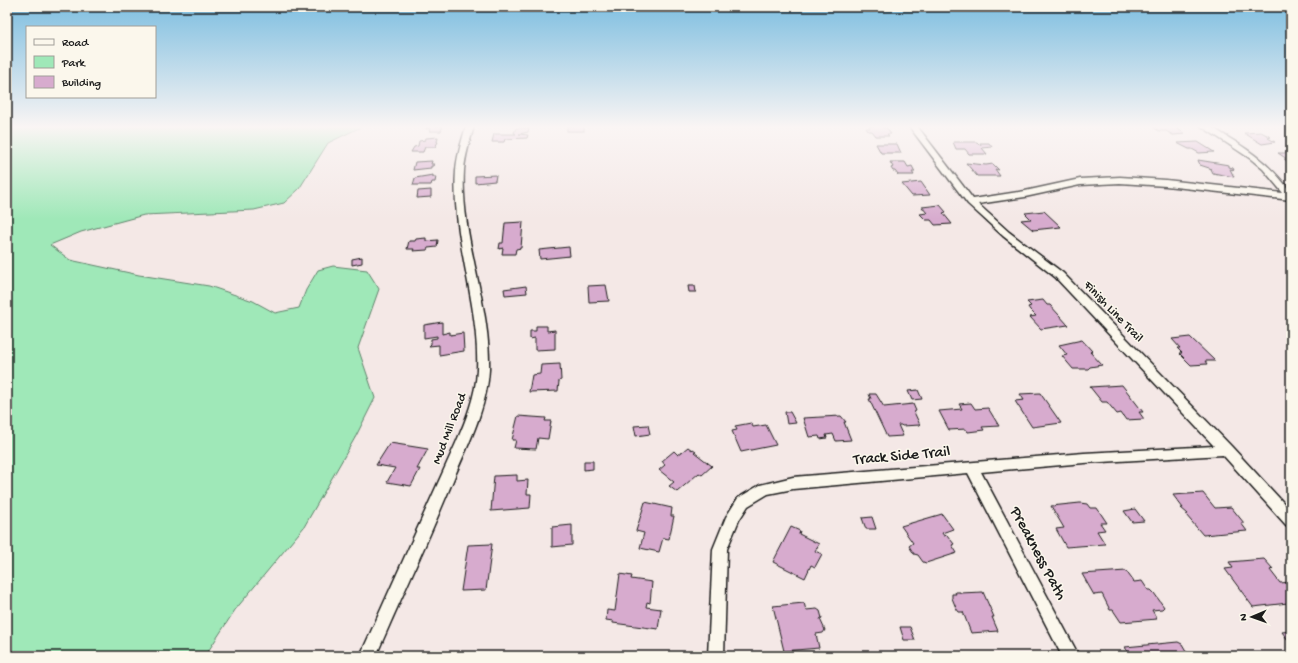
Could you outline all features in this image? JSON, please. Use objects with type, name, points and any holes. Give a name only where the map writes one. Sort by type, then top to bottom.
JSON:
[{"type":"street","name":"Mud Mill Road","points":[[368,656],[442,490],[471,421],[480,391],[483,372],[483,346],[465,240],[460,192],[460,174],[464,157]]},
{"type":"street","name":"Finish Line Trail","points":[[938,157],[971,202],[1006,234],[1058,275],[1226,450],[1291,521]]},
{"type":"street","points":[[1254,157],[1266,167],[1291,197]]},
{"type":"street","points":[[971,202],[1025,194],[1080,182],[1120,180],[1166,183],[1291,197]]},
{"type":"street","name":"Track Side Trail","points":[[716,656],[720,549],[733,517],[743,502],[765,490],[793,483],[1084,458],[1226,450]]},
{"type":"street","name":"Preakness Path","points":[[972,468],[1071,656]]},
{"type":"green space","points":[[7,157],[319,157],[299,189],[284,203],[254,210],[144,215],[81,232],[50,245],[70,260],[139,275],[209,286],[253,301],[275,313],[299,308],[306,290],[318,270],[333,266],[367,270],[379,289],[358,348],[375,398],[356,436],[304,527],[235,610],[205,656],[7,656]]},
{"type":"building","points":[[1284,157],[1291,157],[1291,164],[1284,159],[1287,159]]},
{"type":"building","points":[[1198,160],[1229,165],[1229,167],[1233,168],[1234,170],[1230,169],[1234,177],[1213,173],[1212,169],[1200,165]]},
{"type":"building","points":[[432,161],[431,164],[434,164],[431,168],[413,170],[415,162]]},
{"type":"building","points":[[890,162],[905,162],[908,167],[912,166],[915,172],[912,172],[914,175],[898,175],[891,168],[893,167]]},
{"type":"building","points":[[966,163],[986,165],[993,164],[999,170],[995,169],[1000,176],[977,176]]},
{"type":"building","points":[[433,175],[433,177],[436,177],[435,182],[432,182],[431,185],[413,185],[415,178]]},
{"type":"building","points":[[496,175],[495,181],[475,183],[475,176]]},
{"type":"building","points":[[921,182],[930,195],[912,196],[902,184]]},
{"type":"building","points":[[431,190],[431,197],[417,198],[418,191]]},
{"type":"building","points":[[940,205],[946,212],[943,213],[952,224],[935,225],[931,220],[926,220],[920,214],[927,213],[922,207]]},
{"type":"building","points":[[1044,211],[1061,227],[1033,230],[1021,220],[1031,219],[1025,213]]},
{"type":"building","points":[[523,222],[521,248],[516,249],[515,254],[502,254],[503,248],[499,249],[500,243],[503,243],[505,223]]},
{"type":"building","points":[[426,238],[426,241],[438,240],[437,247],[428,248],[427,250],[413,251],[414,249],[407,249],[409,241]]},
{"type":"building","points":[[569,247],[570,256],[540,259],[539,250]]},
{"type":"building","points":[[362,257],[362,263],[352,265],[352,259]]},
{"type":"building","points":[[606,285],[609,301],[589,302],[588,286]]},
{"type":"building","points":[[526,286],[527,293],[505,295],[504,289]]},
{"type":"building","points":[[688,286],[695,286],[696,292],[689,292]]},
{"type":"building","points":[[1043,300],[1047,305],[1050,305],[1068,325],[1041,329],[1030,317],[1036,316],[1028,307],[1031,306],[1027,302]]},
{"type":"building","points":[[442,322],[442,334],[450,332],[450,335],[463,333],[464,351],[439,355],[439,345],[429,346],[431,344],[431,339],[437,338],[437,336],[424,338],[424,325]]},
{"type":"building","points":[[536,326],[547,326],[547,331],[555,330],[555,349],[535,350],[535,338],[530,339],[530,331],[536,331]]},
{"type":"building","points":[[1190,337],[1215,361],[1205,361],[1207,364],[1191,365],[1179,353],[1182,353],[1177,348],[1180,348],[1172,339]]},
{"type":"building","points":[[1082,340],[1092,351],[1090,352],[1102,365],[1090,367],[1088,369],[1073,369],[1062,356],[1067,355],[1059,345]]},
{"type":"building","points":[[560,364],[561,380],[559,381],[558,391],[529,392],[532,375],[540,374],[541,365]]},
{"type":"building","points":[[1122,385],[1143,412],[1139,412],[1144,419],[1126,420],[1121,413],[1117,414],[1107,402],[1102,402],[1090,387]]},
{"type":"building","points":[[918,390],[922,399],[912,400],[908,391]]},
{"type":"building","points":[[1040,393],[1061,423],[1032,427],[1015,401],[1024,400],[1020,394]]},
{"type":"building","points":[[869,394],[876,394],[884,407],[913,404],[916,411],[914,412],[920,425],[898,425],[903,436],[887,437],[869,399],[871,399]]},
{"type":"building","points":[[971,403],[975,409],[988,408],[999,426],[982,427],[984,430],[968,432],[966,429],[949,430],[939,411],[962,409],[959,404]]},
{"type":"building","points":[[785,412],[790,412],[796,423],[787,424]]},
{"type":"building","points":[[518,416],[546,418],[545,421],[551,421],[548,439],[538,438],[536,449],[514,448],[516,440],[512,440]]},
{"type":"building","points":[[841,416],[846,422],[844,422],[851,440],[836,441],[833,434],[826,435],[827,438],[820,439],[819,436],[809,437],[803,418]]},
{"type":"building","points":[[751,423],[753,427],[766,425],[776,445],[741,452],[732,431],[737,430],[735,426]]},
{"type":"building","points":[[648,425],[650,434],[636,436],[634,426]]},
{"type":"building","points":[[390,443],[428,449],[417,469],[420,469],[411,486],[387,482],[395,468],[376,465]]},
{"type":"building","points":[[688,447],[696,451],[694,452],[712,466],[702,475],[699,473],[677,492],[669,486],[674,482],[659,470],[665,465],[662,461],[674,451],[678,455]]},
{"type":"building","points":[[584,461],[593,461],[593,469],[584,470]]},
{"type":"building","points":[[517,475],[517,481],[528,480],[527,494],[531,494],[530,508],[491,511],[494,476]]},
{"type":"building","points":[[1203,493],[1215,508],[1231,507],[1244,523],[1241,523],[1247,531],[1203,535],[1186,515],[1188,514],[1181,508],[1183,508],[1173,495]]},
{"type":"building","points":[[645,502],[672,508],[671,516],[674,516],[669,539],[663,538],[659,552],[640,548],[644,533],[636,531]]},
{"type":"building","points":[[1080,503],[1087,504],[1090,508],[1097,508],[1107,523],[1100,523],[1105,530],[1097,531],[1105,544],[1066,547],[1056,529],[1064,528],[1051,506]]},
{"type":"building","points":[[1135,509],[1144,521],[1132,522],[1124,511]]},
{"type":"building","points":[[942,514],[953,529],[942,533],[944,536],[947,535],[954,544],[952,545],[957,553],[926,563],[923,562],[918,555],[914,554],[909,546],[913,543],[901,526]]},
{"type":"building","points":[[872,517],[876,529],[866,529],[862,518]]},
{"type":"building","points":[[572,525],[572,545],[552,547],[552,527]]},
{"type":"building","points":[[791,527],[800,531],[799,534],[819,544],[815,551],[822,554],[815,567],[811,565],[805,578],[773,562]]},
{"type":"building","points":[[492,544],[486,590],[461,591],[468,545]]},
{"type":"building","points":[[1264,559],[1273,569],[1270,570],[1280,583],[1291,582],[1291,607],[1288,603],[1253,607],[1225,569],[1233,568],[1229,562]]},
{"type":"building","points":[[1126,571],[1134,582],[1142,581],[1148,590],[1151,590],[1154,593],[1164,607],[1162,609],[1152,610],[1157,619],[1121,622],[1113,610],[1110,610],[1102,594],[1094,595],[1082,574]]},
{"type":"building","points":[[620,574],[632,576],[631,579],[652,582],[650,603],[647,602],[646,607],[661,609],[658,629],[613,623],[613,621],[606,620],[607,610],[615,611]]},
{"type":"building","points":[[955,592],[983,592],[994,617],[992,617],[998,631],[971,633],[963,612],[959,612],[952,598],[952,594],[956,594]]},
{"type":"building","points":[[804,603],[806,610],[817,609],[820,611],[822,618],[820,619],[825,630],[823,633],[816,634],[819,648],[784,651],[773,606]]},
{"type":"building","points":[[900,627],[910,627],[915,640],[904,640]]},
{"type":"building","points":[[1291,631],[1291,644],[1282,632]]},
{"type":"building","points":[[1178,642],[1182,644],[1189,656],[1130,656],[1125,647]]}]
